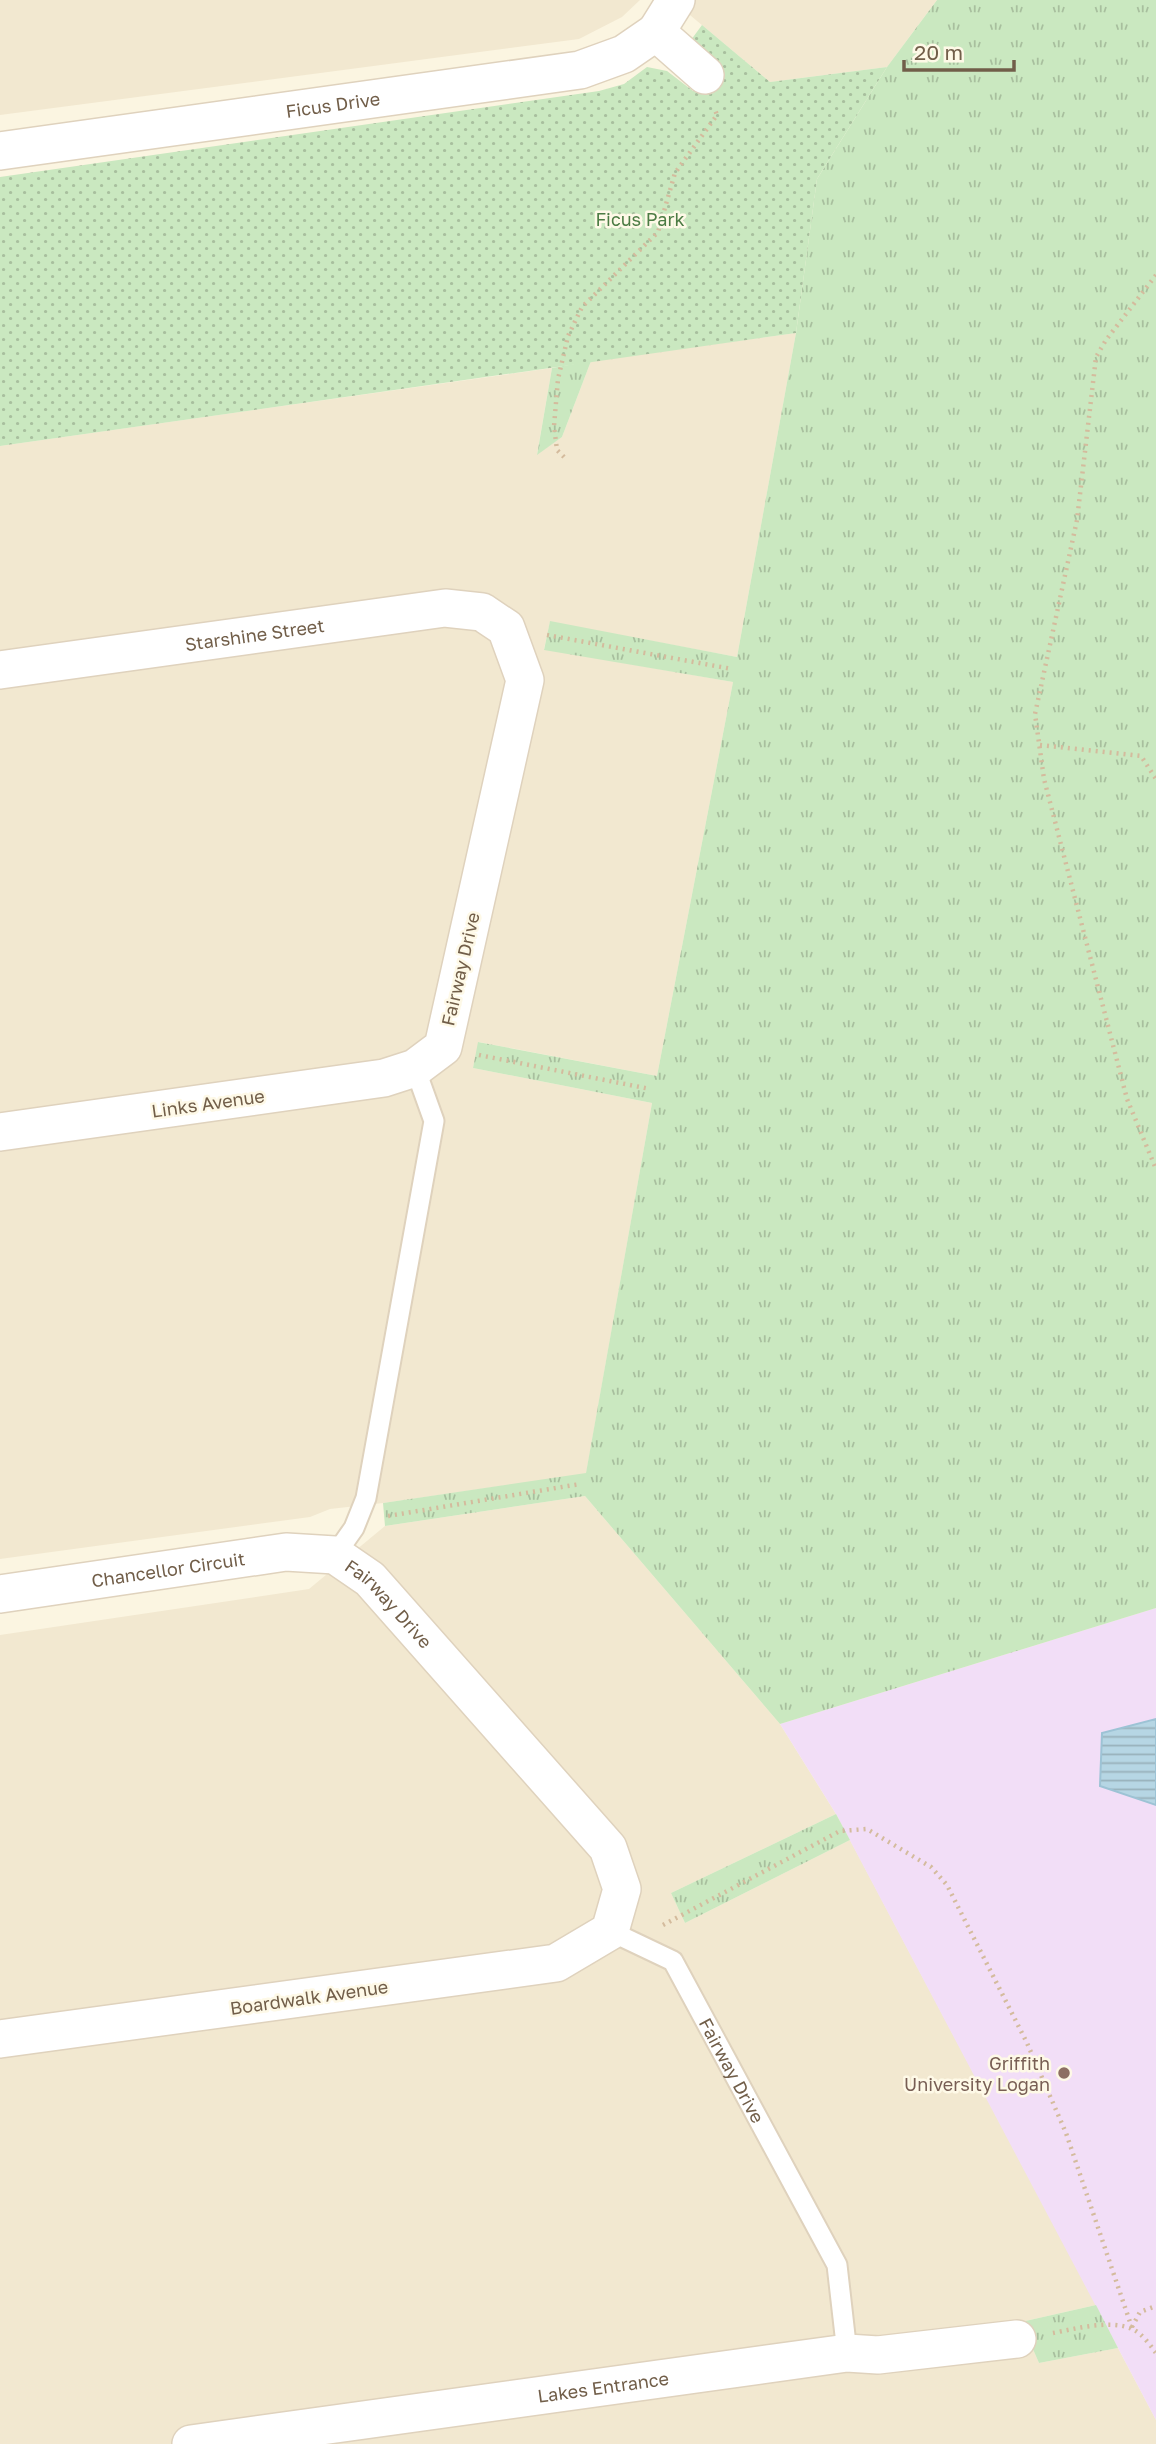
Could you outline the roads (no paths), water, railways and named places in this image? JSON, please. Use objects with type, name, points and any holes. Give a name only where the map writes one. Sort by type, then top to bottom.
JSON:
[{"type":"street","points":[[676,0],[656,32],[705,75]]},
{"type":"street","name":"Ficus Drive","points":[[0,151],[580,70],[624,54],[656,32]]},
{"type":"street","name":"Starshine Street","points":[[0,670],[445,608],[482,611],[506,628]]},
{"type":"street","name":"Fairway Drive","points":[[429,1058],[525,680],[506,628]]},
{"type":"street","name":"Links Avenue","points":[[0,1132],[384,1078],[429,1058]]},
{"type":"street","name":"Fairway Drive","points":[[344,1541],[370,1578],[608,1848],[622,1889],[610,1931]]},
{"type":"street","name":"Chancellor Circuit","points":[[0,1594],[344,1541]]},
{"type":"street","name":"Boardwalk Avenue","points":[[0,2039],[556,1963],[610,1931]]},
{"type":"street","name":"Lakes Entrance","points":[[191,2444],[847,2353],[878,2355],[1017,2339]]},
{"type":"lane","points":[[344,1541],[366,1498],[434,1121],[429,1058]]},
{"type":"lane","name":"Fairway Drive","points":[[610,1931],[673,1961],[837,2265],[847,2353]]},
{"type":"water","points":[[1156,1719],[1156,1805],[1100,1786],[1102,1733]]},
{"type":"place","name":"Griffith University Logan","points":[[1064,2073]]},
{"type":"park label","name":"Ficus Park","points":[[640,219]]}]
